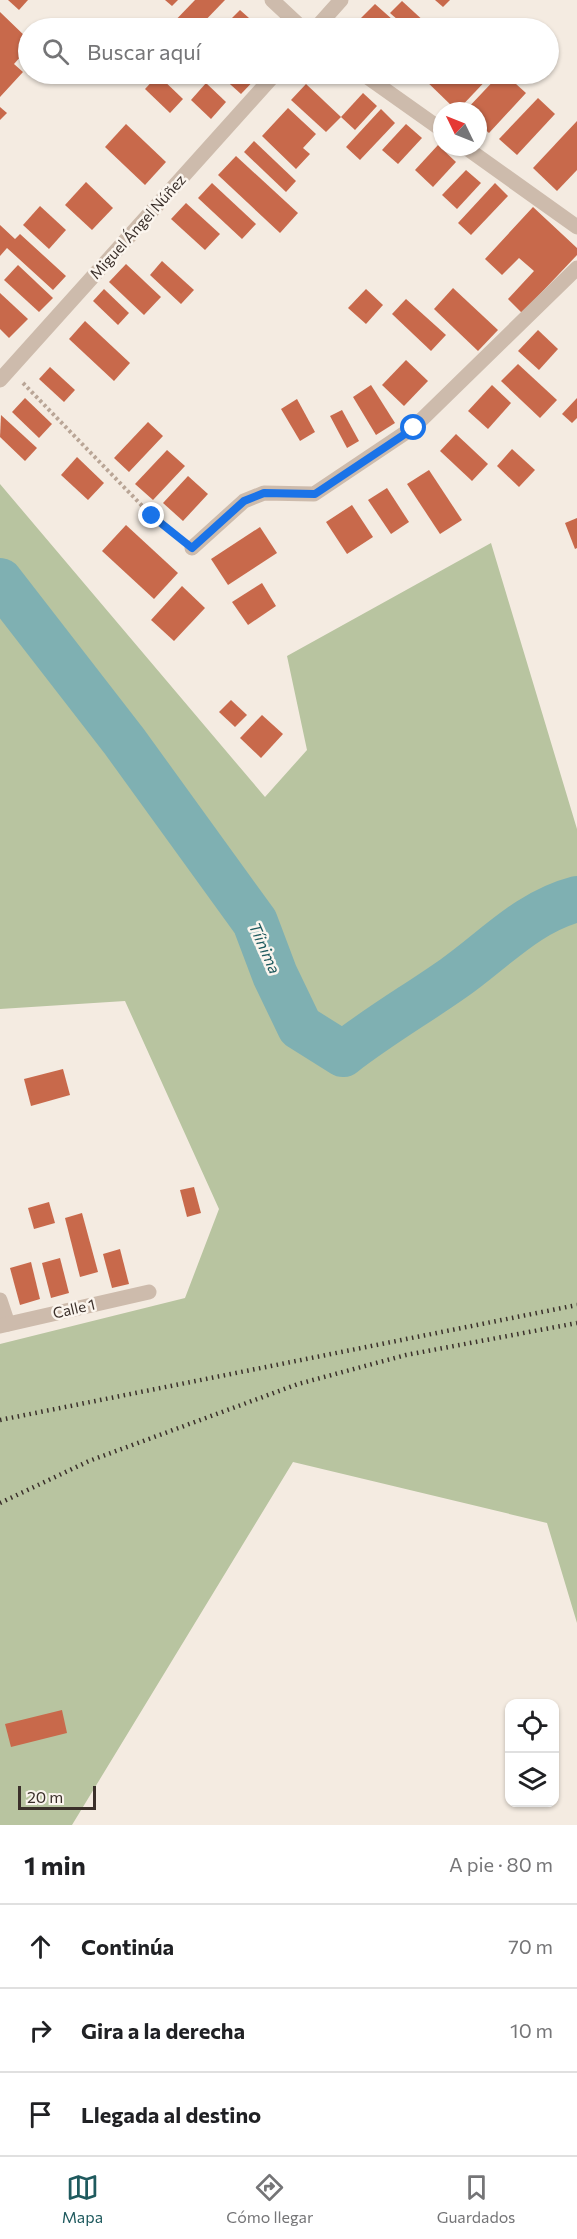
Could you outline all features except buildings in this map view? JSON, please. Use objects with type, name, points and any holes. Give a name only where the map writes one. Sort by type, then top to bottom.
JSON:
[{"type":"street","points":[[272,0],[291,18]]},
{"type":"street","points":[[325,18],[341,0]]},
{"type":"street","name":"Miguel Ángel Núñez","points":[[5,375],[266,84]]},
{"type":"street","points":[[377,84],[433,124]]},
{"type":"street","points":[[478,156],[577,227]]},
{"type":"street","points":[[192,548],[244,501],[264,493],[315,494],[414,428],[577,268]]},
{"type":"street","name":"Calle 1","points":[[4,1325],[149,1292]]},
{"type":"street","points":[[0,1300],[4,1325]]},
{"type":"path","points":[[5,375],[152,516],[192,548]]},
{"type":"green space","points":[[0,484],[265,797],[307,750],[287,656],[491,543],[577,829],[577,1623],[547,1523],[293,1462],[72,1825],[0,1825],[0,1344],[185,1298],[219,1209],[125,1001],[0,1009]]},
{"type":"waterway","name":"Tíinima","points":[[0,581],[124,741],[255,922],[275,975],[300,1027],[343,1054],[454,978],[527,922],[559,905],[577,899]]},
{"type":"railway","points":[[0,1420],[577,1305]]},
{"type":"railway","points":[[0,1503],[89,1461],[298,1384],[406,1355],[577,1323]]},
{"type":"route","points":[[152,516],[192,548],[244,501],[264,493],[315,494],[414,428]]}]
